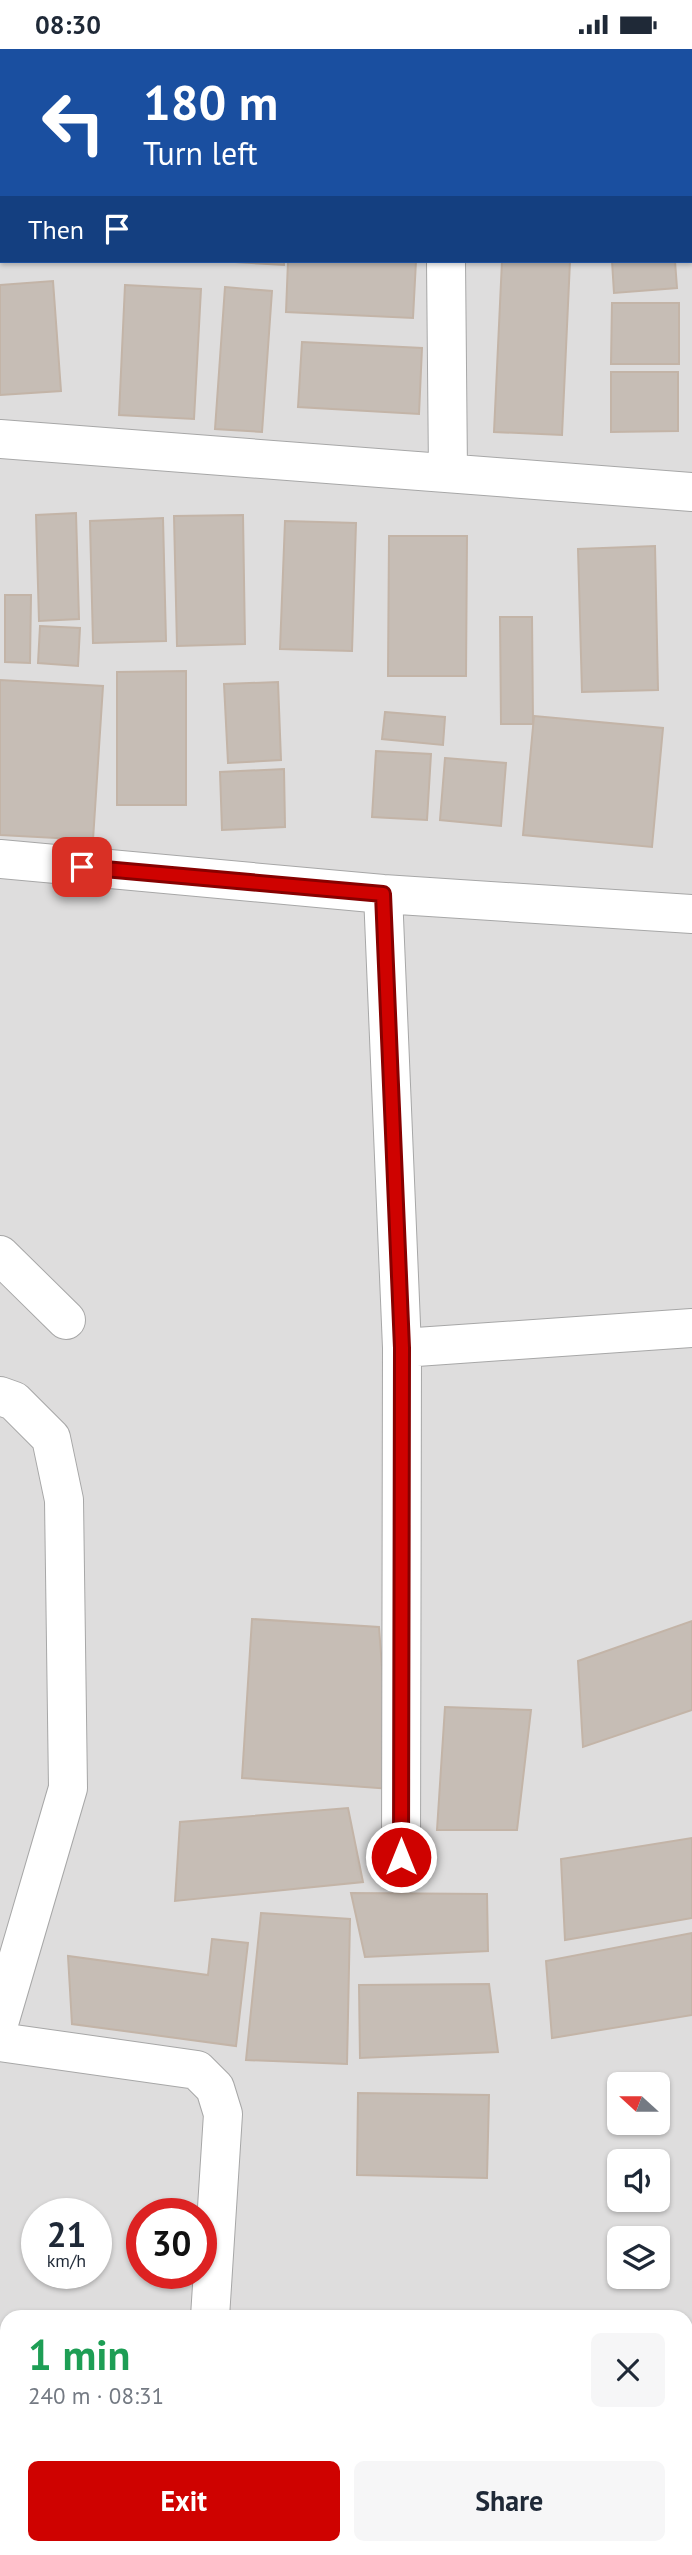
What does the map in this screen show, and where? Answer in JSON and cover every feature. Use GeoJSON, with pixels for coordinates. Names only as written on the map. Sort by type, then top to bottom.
{"type":"FeatureCollection","features":[{"type":"Feature","properties":{"kind":"street"},"geometry":{"type":"LineString","coordinates":[[446,263],[448,473]]}},
{"type":"Feature","properties":{"kind":"street"},"geometry":{"type":"LineString","coordinates":[[0,439],[692,492]]}},
{"type":"Feature","properties":{"kind":"street"},"geometry":{"type":"LineString","coordinates":[[0,859],[383,894],[692,914]]}},
{"type":"Feature","properties":{"kind":"street"},"geometry":{"type":"LineString","coordinates":[[383,894],[402,1348],[401,1857]]}},
{"type":"Feature","properties":{"kind":"street"},"geometry":{"type":"LineString","coordinates":[[0,1255],[66,1320]]}},
{"type":"Feature","properties":{"kind":"street"},"geometry":{"type":"LineString","coordinates":[[402,1348],[692,1328]]}},
{"type":"Feature","properties":{"kind":"street"},"geometry":{"type":"LineString","coordinates":[[0,1396],[14,1401],[51,1437],[64,1500],[68,1787],[0,2020]]}},
{"type":"Feature","properties":{"kind":"street"},"geometry":{"type":"LineString","coordinates":[[0,2042],[197,2070],[215,2088],[223,2113],[210,2310]]}},
{"type":"Feature","properties":{"kind":"shaded area"},"geometry":{"type":"Polygon","coordinates":[[[0,263],[692,263],[692,2310],[0,2310],[0,263]]]}},
{"type":"Feature","properties":{"kind":"building"},"geometry":{"type":"Polygon","coordinates":[[[251,263],[284,263],[284,265],[251,263]]]}},
{"type":"Feature","properties":{"kind":"building"},"geometry":{"type":"Polygon","coordinates":[[[288,263],[416,263],[413,318],[286,312],[288,263]]]}},
{"type":"Feature","properties":{"kind":"building"},"geometry":{"type":"Polygon","coordinates":[[[502,263],[570,263],[562,435],[494,432],[502,263]]]}},
{"type":"Feature","properties":{"kind":"building"},"geometry":{"type":"Polygon","coordinates":[[[612,263],[675,263],[677,288],[614,293],[612,263]]]}},
{"type":"Feature","properties":{"kind":"building"},"geometry":{"type":"Polygon","coordinates":[[[53,281],[61,391],[0,395],[0,285],[53,281]]]}},
{"type":"Feature","properties":{"kind":"building"},"geometry":{"type":"Polygon","coordinates":[[[125,285],[201,289],[194,419],[119,415],[125,285]]]}},
{"type":"Feature","properties":{"kind":"building"},"geometry":{"type":"Polygon","coordinates":[[[225,287],[272,291],[262,432],[215,429],[225,287]]]}},
{"type":"Feature","properties":{"kind":"building"},"geometry":{"type":"Polygon","coordinates":[[[612,303],[679,303],[679,364],[611,364],[612,303]]]}},
{"type":"Feature","properties":{"kind":"building"},"geometry":{"type":"Polygon","coordinates":[[[302,342],[422,348],[419,414],[298,407],[302,342]]]}},
{"type":"Feature","properties":{"kind":"building"},"geometry":{"type":"Polygon","coordinates":[[[611,372],[678,372],[678,431],[611,432],[611,372]]]}},
{"type":"Feature","properties":{"kind":"building"},"geometry":{"type":"Polygon","coordinates":[[[76,513],[79,619],[39,621],[36,515],[76,513]]]}},
{"type":"Feature","properties":{"kind":"building"},"geometry":{"type":"Polygon","coordinates":[[[243,515],[245,644],[177,646],[174,516],[243,515]]]}},
{"type":"Feature","properties":{"kind":"building"},"geometry":{"type":"Polygon","coordinates":[[[163,518],[166,641],[93,643],[90,521],[163,518]]]}},
{"type":"Feature","properties":{"kind":"building"},"geometry":{"type":"Polygon","coordinates":[[[285,521],[356,523],[352,651],[280,649],[285,521]]]}},
{"type":"Feature","properties":{"kind":"building"},"geometry":{"type":"Polygon","coordinates":[[[389,536],[467,536],[466,676],[388,676],[389,536]]]}},
{"type":"Feature","properties":{"kind":"building"},"geometry":{"type":"Polygon","coordinates":[[[655,546],[658,690],[582,692],[578,549],[655,546]]]}},
{"type":"Feature","properties":{"kind":"building"},"geometry":{"type":"Polygon","coordinates":[[[5,595],[31,595],[30,663],[5,662],[5,595]]]}},
{"type":"Feature","properties":{"kind":"building"},"geometry":{"type":"Polygon","coordinates":[[[500,617],[532,617],[533,724],[501,724],[500,617]]]}},
{"type":"Feature","properties":{"kind":"building"},"geometry":{"type":"Polygon","coordinates":[[[40,626],[80,628],[78,666],[38,663],[40,626]]]}},
{"type":"Feature","properties":{"kind":"building"},"geometry":{"type":"Polygon","coordinates":[[[186,671],[186,805],[117,805],[117,672],[186,671]]]}},
{"type":"Feature","properties":{"kind":"building"},"geometry":{"type":"Polygon","coordinates":[[[0,680],[103,686],[93,840],[0,835],[0,680]]]}},
{"type":"Feature","properties":{"kind":"building"},"geometry":{"type":"Polygon","coordinates":[[[278,682],[281,760],[228,763],[224,684],[278,682]]]}},
{"type":"Feature","properties":{"kind":"building"},"geometry":{"type":"Polygon","coordinates":[[[385,712],[445,717],[443,745],[382,739],[385,712]]]}},
{"type":"Feature","properties":{"kind":"building"},"geometry":{"type":"Polygon","coordinates":[[[534,716],[663,728],[652,847],[523,835],[534,716]]]}},
{"type":"Feature","properties":{"kind":"building"},"geometry":{"type":"Polygon","coordinates":[[[376,751],[431,754],[427,820],[372,817],[376,751]]]}},
{"type":"Feature","properties":{"kind":"building"},"geometry":{"type":"Polygon","coordinates":[[[445,758],[506,763],[501,826],[440,820],[445,758]]]}},
{"type":"Feature","properties":{"kind":"building"},"geometry":{"type":"Polygon","coordinates":[[[284,769],[285,827],[222,830],[220,772],[284,769]]]}},
{"type":"Feature","properties":{"kind":"building"},"geometry":{"type":"Polygon","coordinates":[[[252,1619],[379,1627],[391,1789],[242,1778],[252,1619]]]}},
{"type":"Feature","properties":{"kind":"building"},"geometry":{"type":"Polygon","coordinates":[[[692,1621],[692,1710],[583,1747],[578,1661],[692,1621]]]}},
{"type":"Feature","properties":{"kind":"building"},"geometry":{"type":"Polygon","coordinates":[[[445,1707],[531,1710],[517,1830],[437,1830],[445,1707]]]}},
{"type":"Feature","properties":{"kind":"building"},"geometry":{"type":"Polygon","coordinates":[[[348,1808],[363,1882],[175,1901],[180,1822],[348,1808]]]}},
{"type":"Feature","properties":{"kind":"building"},"geometry":{"type":"Polygon","coordinates":[[[692,1838],[692,1918],[565,1940],[561,1859],[692,1838]]]}},
{"type":"Feature","properties":{"kind":"building"},"geometry":{"type":"Polygon","coordinates":[[[351,1893],[487,1894],[488,1951],[365,1957],[351,1893]]]}},
{"type":"Feature","properties":{"kind":"building"},"geometry":{"type":"Polygon","coordinates":[[[261,1913],[350,1919],[347,2064],[246,2060],[261,1913]]]}},
{"type":"Feature","properties":{"kind":"building"},"geometry":{"type":"Polygon","coordinates":[[[692,1933],[692,2015],[552,2038],[546,1961],[692,1933]]]}},
{"type":"Feature","properties":{"kind":"building"},"geometry":{"type":"Polygon","coordinates":[[[212,1939],[248,1943],[236,2046],[72,2024],[68,1956],[208,1975],[212,1939]]]}},
{"type":"Feature","properties":{"kind":"building"},"geometry":{"type":"Polygon","coordinates":[[[489,1984],[498,2052],[360,2058],[359,1985],[489,1984]]]}},
{"type":"Feature","properties":{"kind":"building"},"geometry":{"type":"Polygon","coordinates":[[[358,2093],[489,2095],[487,2178],[357,2175],[358,2093]]]}},
{"type":"Feature","properties":{"kind":"route"},"geometry":{"type":"LineString","coordinates":[[82,867],[383,894],[402,1348],[401,1857]]}}]}
